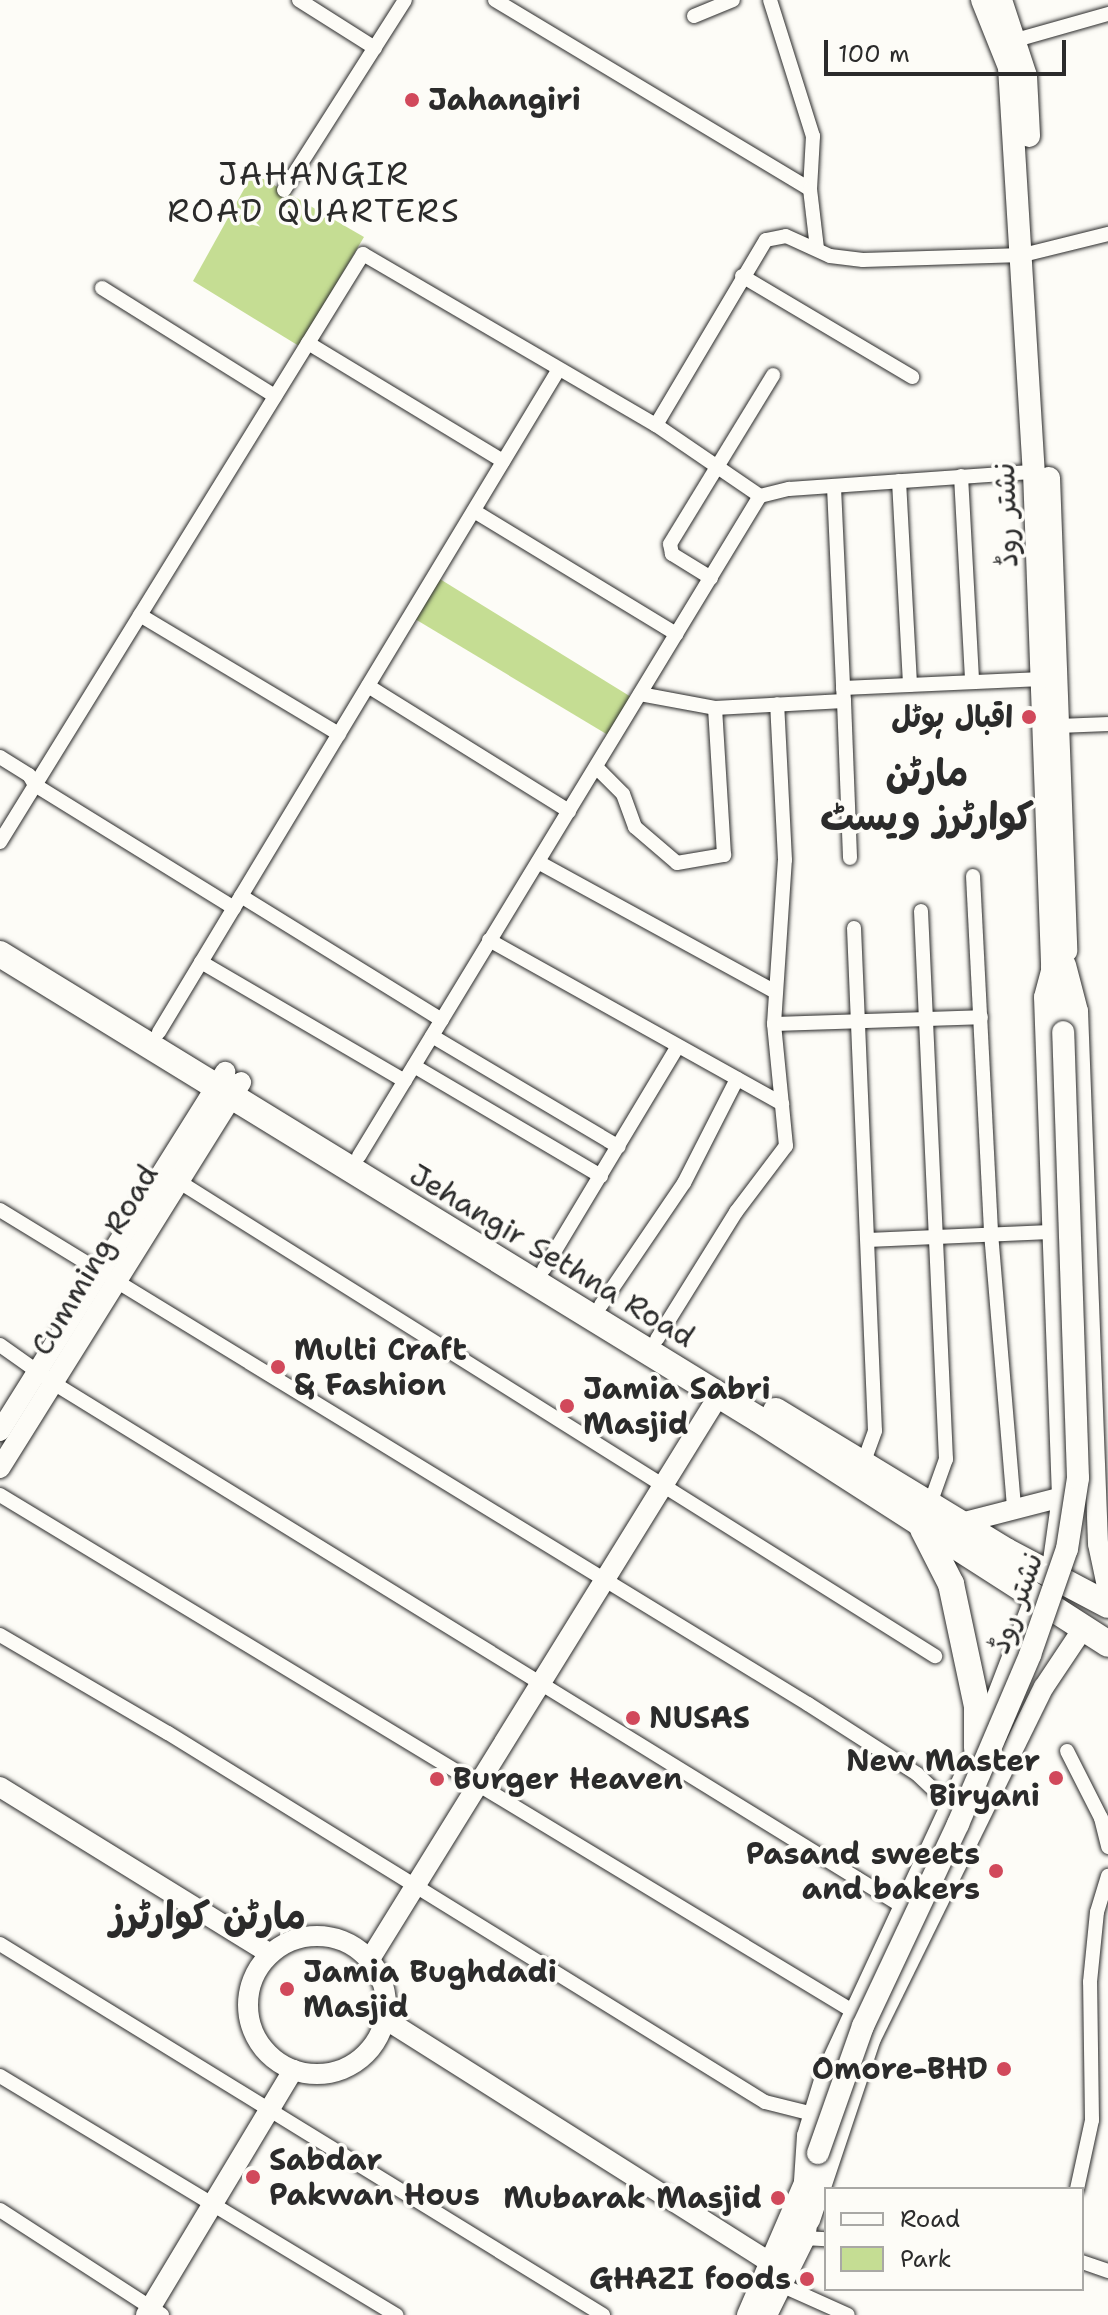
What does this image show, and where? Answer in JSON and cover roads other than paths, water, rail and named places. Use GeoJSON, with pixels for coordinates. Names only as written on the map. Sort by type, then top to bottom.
{"type":"FeatureCollection","features":[{"type":"Feature","properties":{"kind":"highway","name":"Jehangir Sethna Road"},"geometry":{"type":"LineString","coordinates":[[0,934],[159,1032],[228,1084],[719,1395],[926,1515],[961,1523],[1108,1605]]}},
{"type":"Feature","properties":{"kind":"highway","name":"Jehangir Sethna Road"},"geometry":{"type":"LineString","coordinates":[[0,954],[359,1156],[863,1464],[1034,1600],[1108,1644]]}},
{"type":"Feature","properties":{"kind":"highway"},"geometry":{"type":"LineString","coordinates":[[926,1515],[951,1584],[977,1706],[977,1748]]}},
{"type":"Feature","properties":{"kind":"main road","name":"نشتر روڈ"},"geometry":{"type":"LineString","coordinates":[[982,0],[1009,67],[1030,252],[1059,726],[1056,968]]}},
{"type":"Feature","properties":{"kind":"main road","name":"نشتر روڈ"},"geometry":{"type":"LineString","coordinates":[[818,2153],[863,2026],[982,1768],[1067,1549],[1078,1478],[1063,1032],[1056,968],[1034,472],[1026,76],[1001,0]]}},
{"type":"Feature","properties":{"kind":"main road"},"geometry":{"type":"LineString","coordinates":[[748,2315],[818,2153]]}},
{"type":"Feature","properties":{"kind":"main road"},"geometry":{"type":"LineString","coordinates":[[766,2315],[781,2285],[815,2238],[818,2153]]}},
{"type":"Feature","properties":{"kind":"street"},"geometry":{"type":"LineString","coordinates":[[299,0],[375,48]]}},
{"type":"Feature","properties":{"kind":"street"},"geometry":{"type":"LineString","coordinates":[[284,190],[405,0]]}},
{"type":"Feature","properties":{"kind":"street"},"geometry":{"type":"LineString","coordinates":[[495,0],[810,189]]}},
{"type":"Feature","properties":{"kind":"street"},"geometry":{"type":"LineString","coordinates":[[694,16],[733,0]]}},
{"type":"Feature","properties":{"kind":"street"},"geometry":{"type":"LineString","coordinates":[[770,0],[813,136],[810,189],[817,249]]}},
{"type":"Feature","properties":{"kind":"street"},"geometry":{"type":"LineString","coordinates":[[1016,40],[1108,14]]}},
{"type":"Feature","properties":{"kind":"street"},"geometry":{"type":"LineString","coordinates":[[656,425],[762,241],[776,236],[863,260],[1030,252],[1108,234]]}},
{"type":"Feature","properties":{"kind":"street"},"geometry":{"type":"LineString","coordinates":[[2,834],[363,254],[656,425],[760,496],[899,481],[1034,472]]}},
{"type":"Feature","properties":{"kind":"street"},"geometry":{"type":"LineString","coordinates":[[742,276],[912,377]]}},
{"type":"Feature","properties":{"kind":"street"},"geometry":{"type":"LineString","coordinates":[[102,288],[275,396]]}},
{"type":"Feature","properties":{"kind":"street"},"geometry":{"type":"LineString","coordinates":[[308,343],[503,461]]}},
{"type":"Feature","properties":{"kind":"street"},"geometry":{"type":"LineString","coordinates":[[159,1032],[559,369]]}},
{"type":"Feature","properties":{"kind":"street"},"geometry":{"type":"LineString","coordinates":[[711,578],[670,549],[773,375]]}},
{"type":"Feature","properties":{"kind":"street"},"geometry":{"type":"LineString","coordinates":[[961,476],[972,682]]}},
{"type":"Feature","properties":{"kind":"street"},"geometry":{"type":"LineString","coordinates":[[899,481],[910,685]]}},
{"type":"Feature","properties":{"kind":"street"},"geometry":{"type":"LineString","coordinates":[[834,487],[850,858]]}},
{"type":"Feature","properties":{"kind":"street"},"geometry":{"type":"LineString","coordinates":[[359,1156],[760,496]]}},
{"type":"Feature","properties":{"kind":"street"},"geometry":{"type":"LineString","coordinates":[[474,511],[676,634]]}},
{"type":"Feature","properties":{"kind":"street"},"geometry":{"type":"LineString","coordinates":[[140,615],[339,734]]}},
{"type":"Feature","properties":{"kind":"street"},"geometry":{"type":"LineString","coordinates":[[640,694],[715,708],[777,704],[910,685],[1042,679]]}},
{"type":"Feature","properties":{"kind":"street"},"geometry":{"type":"LineString","coordinates":[[368,686],[569,811]]}},
{"type":"Feature","properties":{"kind":"street"},"geometry":{"type":"LineString","coordinates":[[657,1339],[736,1212],[786,1146],[774,1024],[785,860],[777,704]]}},
{"type":"Feature","properties":{"kind":"street"},"geometry":{"type":"LineString","coordinates":[[596,767],[623,794],[635,827],[677,863],[724,855],[715,708]]}},
{"type":"Feature","properties":{"kind":"street"},"geometry":{"type":"LineString","coordinates":[[1059,726],[1108,724]]}},
{"type":"Feature","properties":{"kind":"street"},"geometry":{"type":"LineString","coordinates":[[0,757],[29,775],[35,785],[442,1020]]}},
{"type":"Feature","properties":{"kind":"street"},"geometry":{"type":"LineString","coordinates":[[538,862],[775,992]]}},
{"type":"Feature","properties":{"kind":"street"},"geometry":{"type":"LineString","coordinates":[[973,876],[991,1233],[1014,1508]]}},
{"type":"Feature","properties":{"kind":"street"},"geometry":{"type":"LineString","coordinates":[[921,911],[946,1459],[926,1515]]}},
{"type":"Feature","properties":{"kind":"street"},"geometry":{"type":"LineString","coordinates":[[854,928],[875,1431],[863,1464]]}},
{"type":"Feature","properties":{"kind":"street"},"geometry":{"type":"LineString","coordinates":[[489,940],[782,1104]]}},
{"type":"Feature","properties":{"kind":"street"},"geometry":{"type":"LineString","coordinates":[[201,962],[405,1081]]}},
{"type":"Feature","properties":{"kind":"street","name":"نشتر روڈ"},"geometry":{"type":"LineString","coordinates":[[1051,1575],[1062,1497],[1049,1232],[1044,997],[1056,968]]}},
{"type":"Feature","properties":{"kind":"street","name":"نشتر روڈ"},"geometry":{"type":"LineString","coordinates":[[1056,968],[1078,1011],[1098,1544],[1108,1591]]}},
{"type":"Feature","properties":{"kind":"street"},"geometry":{"type":"LineString","coordinates":[[774,1024],[981,1017]]}},
{"type":"Feature","properties":{"kind":"street"},"geometry":{"type":"LineString","coordinates":[[432,1036],[619,1147]]}},
{"type":"Feature","properties":{"kind":"street"},"geometry":{"type":"LineString","coordinates":[[544,1269],[678,1046]]}},
{"type":"Feature","properties":{"kind":"street"},"geometry":{"type":"LineString","coordinates":[[414,1066],[601,1176]]}},
{"type":"Feature","properties":{"kind":"street"},"geometry":{"type":"LineString","coordinates":[[601,1305],[684,1183],[737,1079]]}},
{"type":"Feature","properties":{"kind":"street","name":"Cumming Road"},"geometry":{"type":"LineString","coordinates":[[0,1431],[38,1370],[178,1181],[228,1084]]}},
{"type":"Feature","properties":{"kind":"street","name":"Cumming Road"},"geometry":{"type":"LineString","coordinates":[[0,1468],[55,1384],[107,1278],[228,1084]]}},
{"type":"Feature","properties":{"kind":"street"},"geometry":{"type":"LineString","coordinates":[[178,1181],[935,1656]]}},
{"type":"Feature","properties":{"kind":"street"},"geometry":{"type":"LineString","coordinates":[[0,1210],[917,1774],[950,1805]]}},
{"type":"Feature","properties":{"kind":"street"},"geometry":{"type":"LineString","coordinates":[[869,1240],[1049,1232]]}},
{"type":"Feature","properties":{"kind":"street"},"geometry":{"type":"LineString","coordinates":[[0,1345],[55,1384],[902,1906]]}},
{"type":"Feature","properties":{"kind":"street"},"geometry":{"type":"LineString","coordinates":[[370,1959],[719,1395]]}},
{"type":"Feature","properties":{"kind":"street"},"geometry":{"type":"LineString","coordinates":[[0,1495],[854,2012]]}},
{"type":"Feature","properties":{"kind":"street","name":"نشتر روڈ"},"geometry":{"type":"LineString","coordinates":[[961,1523],[1062,1497]]}},
{"type":"Feature","properties":{"kind":"street","name":"نشتر روڈ"},"geometry":{"type":"LineString","coordinates":[[803,2193],[813,2114],[854,2012],[977,1748],[1034,1600]]}},
{"type":"Feature","properties":{"kind":"street","name":"نشتر روڈ"},"geometry":{"type":"LineString","coordinates":[[829,2187],[871,2038],[1044,1687],[1082,1630]]}},
{"type":"Feature","properties":{"kind":"street"},"geometry":{"type":"LineString","coordinates":[[0,1635],[168,1733],[413,1888],[765,2102],[813,2114]]}},
{"type":"Feature","properties":{"kind":"street"},"geometry":{"type":"LineString","coordinates":[[1006,1669],[1044,1687]]}},
{"type":"Feature","properties":{"kind":"street"},"geometry":{"type":"LineString","coordinates":[[1067,1751],[1101,1818],[1108,1847]]}},
{"type":"Feature","properties":{"kind":"street"},"geometry":{"type":"LineString","coordinates":[[0,1787],[270,1954]]}},
{"type":"Feature","properties":{"kind":"street"},"geometry":{"type":"LineString","coordinates":[[1077,2187],[1092,2120],[1090,1982],[1097,1912],[1108,1876]]}},
{"type":"Feature","properties":{"kind":"street"},"geometry":{"type":"LineString","coordinates":[[310,1935],[353,1945],[370,1959],[381,1977],[385,2019],[376,2041],[361,2059],[316,2075],[293,2070],[265,2050],[249,2019],[252,1984],[270,1954],[310,1935]]}},
{"type":"Feature","properties":{"kind":"street"},"geometry":{"type":"LineString","coordinates":[[0,1944],[603,2315]]}},
{"type":"Feature","properties":{"kind":"street"},"geometry":{"type":"LineString","coordinates":[[385,2019],[772,2264]]}},
{"type":"Feature","properties":{"kind":"street"},"geometry":{"type":"LineString","coordinates":[[0,2210],[153,2313],[212,2205],[293,2070]]}},
{"type":"Feature","properties":{"kind":"street"},"geometry":{"type":"LineString","coordinates":[[0,2076],[396,2315]]}},
{"type":"Feature","properties":{"kind":"street","name":"نشتر روڈ"},"geometry":{"type":"LineString","coordinates":[[815,2238],[824,2206]]}},
{"type":"Feature","properties":{"kind":"street"},"geometry":{"type":"LineString","coordinates":[[1084,2263],[1108,2271]]}},
{"type":"Feature","properties":{"kind":"street"},"geometry":{"type":"LineString","coordinates":[[781,2285],[848,2315]]}},
{"type":"Feature","properties":{"kind":"place","name":"Jahangiri"},"geometry":{"type":"Point","coordinates":[412,100]}},
{"type":"Feature","properties":{"kind":"place","name":"اقبال ہوٹل"},"geometry":{"type":"Point","coordinates":[1029,717]}},
{"type":"Feature","properties":{"kind":"place","name":"Multi Craft & Fashion"},"geometry":{"type":"Point","coordinates":[278,1367]}},
{"type":"Feature","properties":{"kind":"place","name":"Jamia Sabri Masjid"},"geometry":{"type":"Point","coordinates":[567,1406]}},
{"type":"Feature","properties":{"kind":"place","name":"NUSAS"},"geometry":{"type":"Point","coordinates":[633,1718]}},
{"type":"Feature","properties":{"kind":"place","name":"New Master Biryani"},"geometry":{"type":"Point","coordinates":[1056,1778]}},
{"type":"Feature","properties":{"kind":"place","name":"Burger Heaven"},"geometry":{"type":"Point","coordinates":[437,1779]}},
{"type":"Feature","properties":{"kind":"place","name":"Pasand sweets and bakers"},"geometry":{"type":"Point","coordinates":[996,1871]}},
{"type":"Feature","properties":{"kind":"place","name":"Jamia Bughdadi Masjid"},"geometry":{"type":"Point","coordinates":[287,1989]}},
{"type":"Feature","properties":{"kind":"place","name":"Omore-BHD"},"geometry":{"type":"Point","coordinates":[1004,2069]}},
{"type":"Feature","properties":{"kind":"place","name":"Sabdar Pakwan Hous"},"geometry":{"type":"Point","coordinates":[253,2177]}},
{"type":"Feature","properties":{"kind":"place","name":"Mubarak Masjid"},"geometry":{"type":"Point","coordinates":[778,2198]}},
{"type":"Feature","properties":{"kind":"place","name":"GHAZI foods"},"geometry":{"type":"Point","coordinates":[807,2279]}},
{"type":"Feature","properties":{"kind":"district","name":"JAHANGIR ROAD QUARTERS"},"geometry":{"type":"Point","coordinates":[314,194]}},
{"type":"Feature","properties":{"kind":"district","name":"مارٹن کوارٹرز ویسٹ"},"geometry":{"type":"Point","coordinates":[927,795]}},
{"type":"Feature","properties":{"kind":"district","name":"مارٹن کوارٹرز"},"geometry":{"type":"Point","coordinates":[208,1916]}}]}
